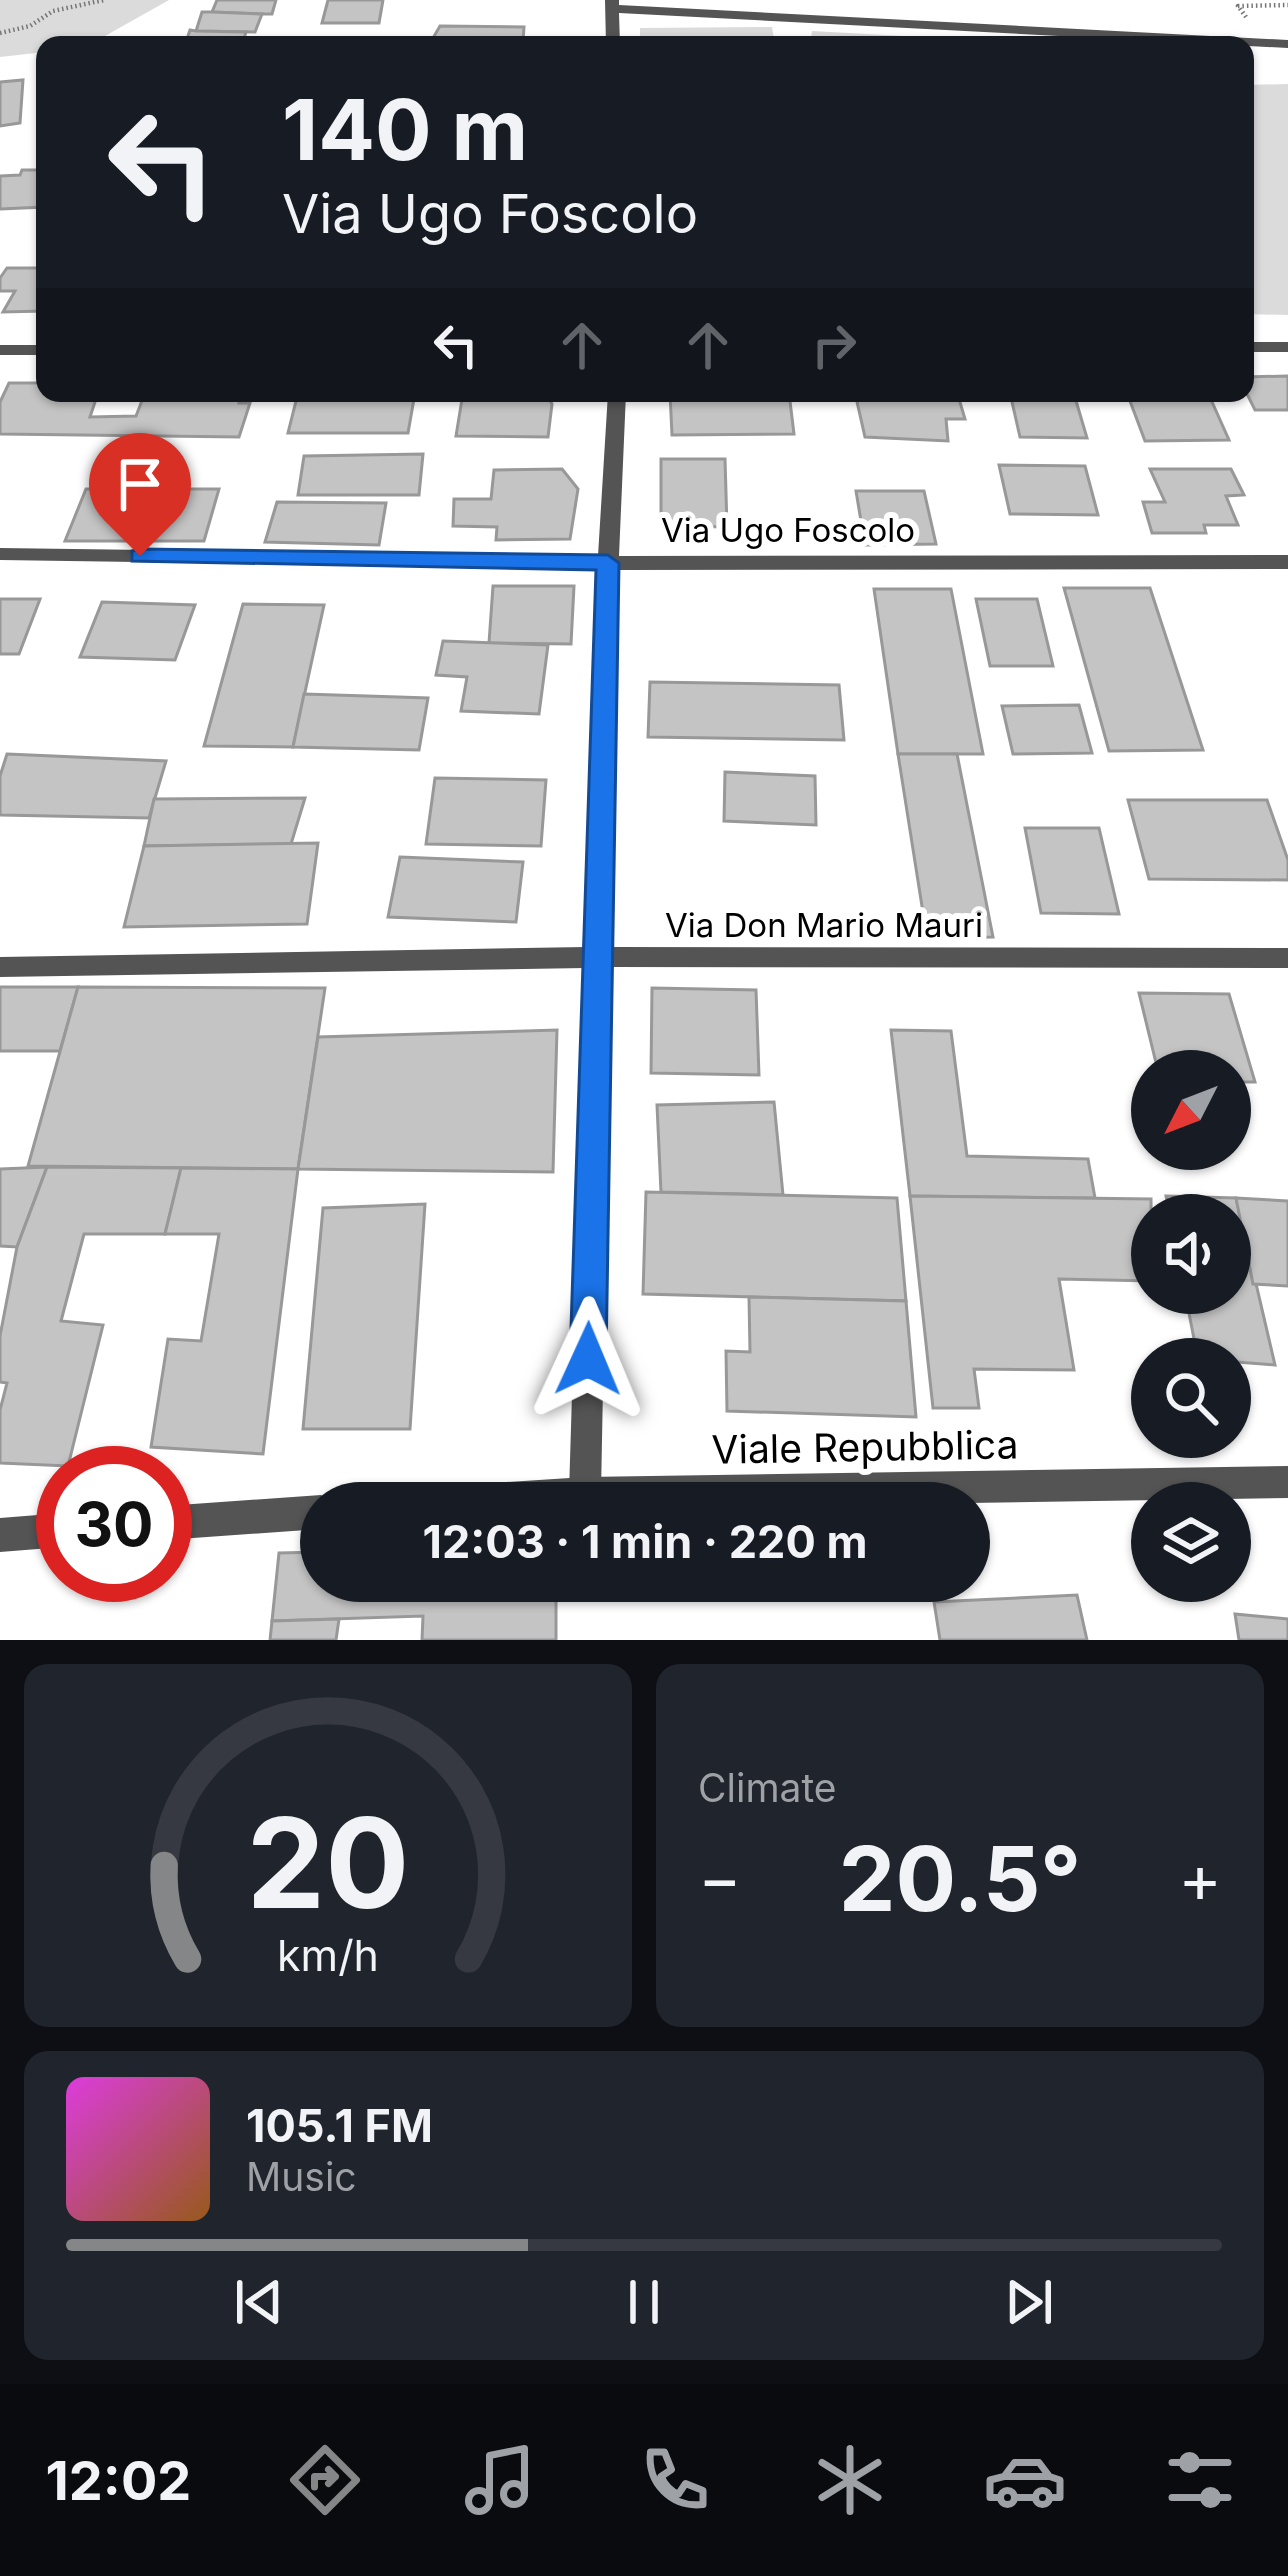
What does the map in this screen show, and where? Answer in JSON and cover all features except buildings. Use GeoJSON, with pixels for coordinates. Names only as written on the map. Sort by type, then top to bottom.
{"type":"FeatureCollection","features":[{"type":"Feature","properties":{"kind":"street"},"geometry":{"type":"LineString","coordinates":[[613,36],[612,4],[1153,36]]}},
{"type":"Feature","properties":{"kind":"street"},"geometry":{"type":"LineString","coordinates":[[1254,42],[1288,44]]}},
{"type":"Feature","properties":{"kind":"street"},"geometry":{"type":"LineString","coordinates":[[1254,347],[1288,347]]}},
{"type":"Feature","properties":{"kind":"street"},"geometry":{"type":"LineString","coordinates":[[0,350],[36,350]]}},
{"type":"Feature","properties":{"kind":"street"},"geometry":{"type":"LineString","coordinates":[[585,1482],[608,563],[617,402]]}},
{"type":"Feature","properties":{"kind":"street","name":"Via Ugo Foscolo"},"geometry":{"type":"LineString","coordinates":[[0,554],[608,563],[1288,562]]}},
{"type":"Feature","properties":{"kind":"street","name":"Via Don Mario Mauri"},"geometry":{"type":"LineString","coordinates":[[0,967],[598,957],[1288,958]]}},
{"type":"Feature","properties":{"kind":"street","name":"Viale Repubblica"},"geometry":{"type":"LineString","coordinates":[[990,1487],[1288,1482]]}},
{"type":"Feature","properties":{"kind":"street"},"geometry":{"type":"LineString","coordinates":[[192,1521],[300,1513]]}},
{"type":"Feature","properties":{"kind":"street"},"geometry":{"type":"LineString","coordinates":[[0,1534],[36,1532]]}},
{"type":"Feature","properties":{"kind":"path"},"geometry":{"type":"LineString","coordinates":[[0,33],[30,26],[52,11],[104,0]]}},
{"type":"Feature","properties":{"kind":"shaded area"},"geometry":{"type":"Polygon","coordinates":[[[0,0],[169,0],[105,36],[36,36],[36,53],[0,57],[0,0]]]}},
{"type":"Feature","properties":{"kind":"shaded area"},"geometry":{"type":"Polygon","coordinates":[[[772,27],[774,36],[640,36],[640,28],[772,27]]]}},
{"type":"Feature","properties":{"kind":"shaded area"},"geometry":{"type":"Polygon","coordinates":[[[812,31],[904,36],[811,36],[812,31]]]}},
{"type":"Feature","properties":{"kind":"shaded area"},"geometry":{"type":"Polygon","coordinates":[[[1288,84],[1288,315],[1254,314],[1254,85],[1288,84]]]}},
{"type":"Feature","properties":{"kind":"route"},"geometry":{"type":"LineString","coordinates":[[140,556],[608,563],[588,1359]]}}]}
